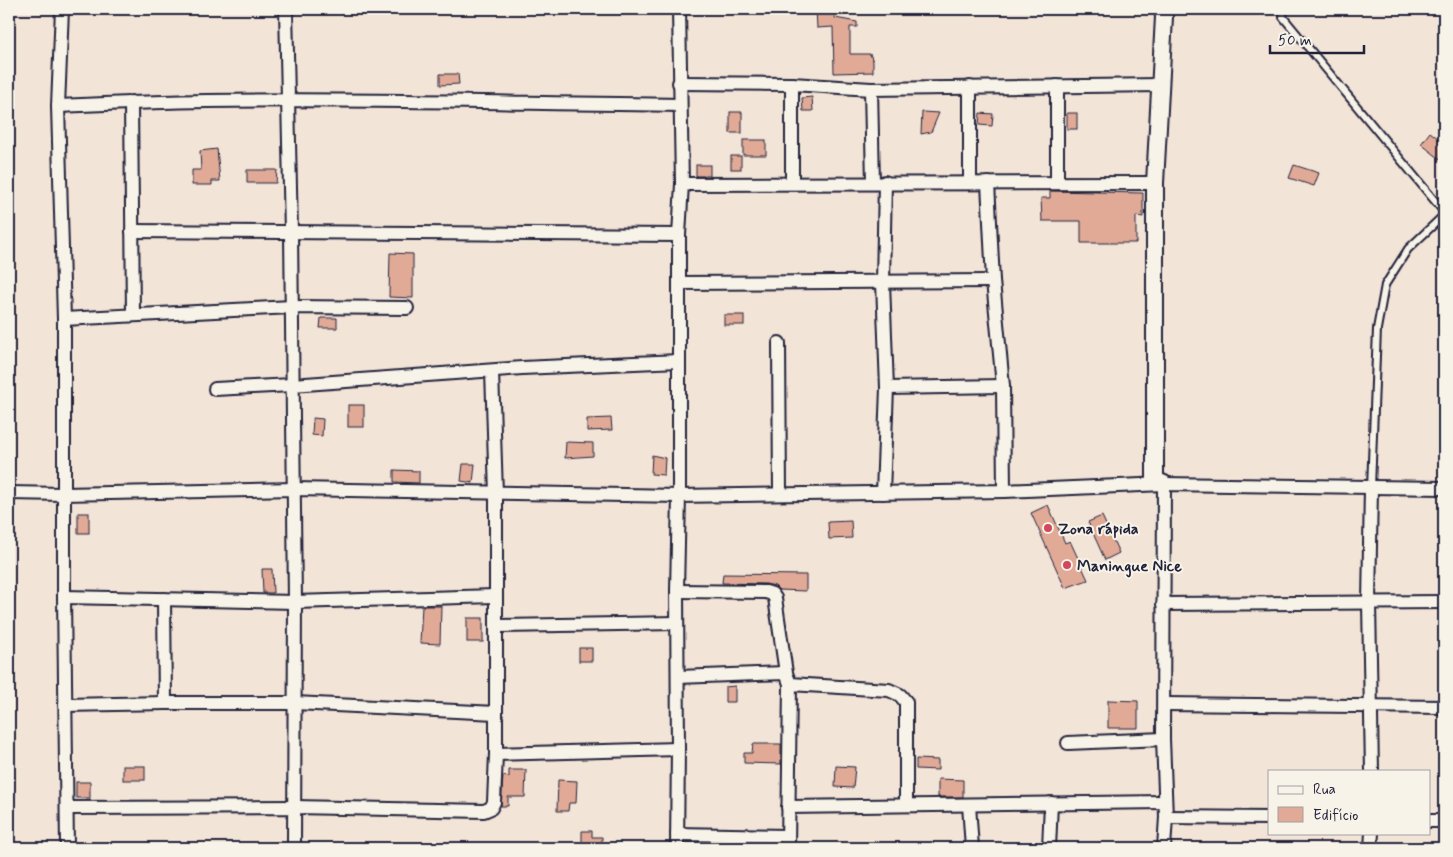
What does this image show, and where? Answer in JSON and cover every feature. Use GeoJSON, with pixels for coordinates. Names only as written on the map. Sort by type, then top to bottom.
{"type":"FeatureCollection","features":[{"type":"Feature","properties":{"kind":"street"},"geometry":{"type":"LineString","coordinates":[[62,9],[58,106],[64,319],[64,597],[67,848]]}},
{"type":"Feature","properties":{"kind":"street"},"geometry":{"type":"LineString","coordinates":[[286,9],[294,489],[294,848]]}},
{"type":"Feature","properties":{"kind":"street"},"geometry":{"type":"LineString","coordinates":[[677,848],[679,235],[682,184],[679,9]]}},
{"type":"Feature","properties":{"kind":"street"},"geometry":{"type":"LineString","coordinates":[[1163,9],[1155,183],[1155,480],[1164,484]]}},
{"type":"Feature","properties":{"kind":"street"},"geometry":{"type":"LineString","coordinates":[[679,84],[792,84],[871,89],[1161,85]]}},
{"type":"Feature","properties":{"kind":"street"},"geometry":{"type":"LineString","coordinates":[[792,84],[792,183]]}},
{"type":"Feature","properties":{"kind":"street"},"geometry":{"type":"LineString","coordinates":[[1057,86],[1057,183]]}},
{"type":"Feature","properties":{"kind":"street"},"geometry":{"type":"LineString","coordinates":[[970,87],[970,182]]}},
{"type":"Feature","properties":{"kind":"street"},"geometry":{"type":"LineString","coordinates":[[871,89],[879,182],[884,283],[887,388],[883,493]]}},
{"type":"Feature","properties":{"kind":"street"},"geometry":{"type":"LineString","coordinates":[[58,106],[131,102],[287,100],[680,105]]}},
{"type":"Feature","properties":{"kind":"street"},"geometry":{"type":"LineString","coordinates":[[131,102],[133,314]]}},
{"type":"Feature","properties":{"kind":"street"},"geometry":{"type":"LineString","coordinates":[[682,184],[879,182],[1155,183]]}},
{"type":"Feature","properties":{"kind":"street"},"geometry":{"type":"LineString","coordinates":[[988,183],[993,282],[1003,386],[1004,491]]}},
{"type":"Feature","properties":{"kind":"street"},"geometry":{"type":"LineString","coordinates":[[132,231],[679,235]]}},
{"type":"Feature","properties":{"kind":"street"},"geometry":{"type":"LineString","coordinates":[[679,283],[993,282]]}},
{"type":"Feature","properties":{"kind":"street"},"geometry":{"type":"LineString","coordinates":[[64,319],[292,307],[407,308]]}},
{"type":"Feature","properties":{"kind":"street"},"geometry":{"type":"LineString","coordinates":[[779,342],[780,494]]}},
{"type":"Feature","properties":{"kind":"street"},"geometry":{"type":"LineString","coordinates":[[215,389],[679,361]]}},
{"type":"Feature","properties":{"kind":"street"},"geometry":{"type":"LineString","coordinates":[[67,808],[295,807],[484,811],[491,808],[494,802],[496,754],[496,494],[492,371]]}},
{"type":"Feature","properties":{"kind":"street"},"geometry":{"type":"LineString","coordinates":[[887,388],[1003,386]]}},
{"type":"Feature","properties":{"kind":"street"},"geometry":{"type":"LineString","coordinates":[[1164,484],[1163,739],[1166,817],[1164,848]]}},
{"type":"Feature","properties":{"kind":"street"},"geometry":{"type":"LineString","coordinates":[[9,493],[64,494],[294,489],[679,496],[1004,491],[1164,484],[1444,488]]}},
{"type":"Feature","properties":{"kind":"street"},"geometry":{"type":"LineString","coordinates":[[1371,488],[1369,603],[1372,770]]}},
{"type":"Feature","properties":{"kind":"street"},"geometry":{"type":"LineString","coordinates":[[677,591],[766,592],[772,594],[774,598],[788,679],[788,842],[677,834]]}},
{"type":"Feature","properties":{"kind":"street"},"geometry":{"type":"LineString","coordinates":[[64,597],[295,602],[495,596]]}},
{"type":"Feature","properties":{"kind":"street"},"geometry":{"type":"LineString","coordinates":[[164,599],[166,703]]}},
{"type":"Feature","properties":{"kind":"street"},"geometry":{"type":"LineString","coordinates":[[1163,604],[1444,602]]}},
{"type":"Feature","properties":{"kind":"street"},"geometry":{"type":"LineString","coordinates":[[496,626],[677,623]]}},
{"type":"Feature","properties":{"kind":"street"},"geometry":{"type":"LineString","coordinates":[[678,677],[788,679],[889,690],[900,695],[906,702],[906,805]]}},
{"type":"Feature","properties":{"kind":"street"},"geometry":{"type":"LineString","coordinates":[[65,705],[295,703],[496,713]]}},
{"type":"Feature","properties":{"kind":"street"},"geometry":{"type":"LineString","coordinates":[[1164,704],[1444,707]]}},
{"type":"Feature","properties":{"kind":"street"},"geometry":{"type":"LineString","coordinates":[[1068,742],[1163,739]]}},
{"type":"Feature","properties":{"kind":"street"},"geometry":{"type":"LineString","coordinates":[[496,754],[678,749]]}},
{"type":"Feature","properties":{"kind":"street"},"geometry":{"type":"LineString","coordinates":[[788,808],[1164,802]]}},
{"type":"Feature","properties":{"kind":"street"},"geometry":{"type":"LineString","coordinates":[[1050,848],[1051,803]]}},
{"type":"Feature","properties":{"kind":"street"},"geometry":{"type":"LineString","coordinates":[[970,805],[972,848]]}},
{"type":"Feature","properties":{"kind":"street"},"geometry":{"type":"LineString","coordinates":[[1166,817],[1268,818]]}},
{"type":"Feature","properties":{"kind":"street"},"geometry":{"type":"LineString","coordinates":[[1430,820],[1444,821]]}},
{"type":"Feature","properties":{"kind":"street"},"geometry":{"type":"LineString","coordinates":[[1371,848],[1372,834]]}},
{"type":"Feature","properties":{"kind":"lane"},"geometry":{"type":"LineString","coordinates":[[1284,9],[1283,17],[1444,214],[1408,249],[1385,285],[1377,329],[1371,488]]}},
{"type":"Feature","properties":{"kind":"building"},"geometry":{"type":"Polygon","coordinates":[[[816,9],[835,9],[835,18],[857,22],[857,27],[850,27],[850,54],[870,54],[873,61],[873,72],[834,73],[833,27],[817,28],[816,9]]]}},
{"type":"Feature","properties":{"kind":"building"},"geometry":{"type":"Polygon","coordinates":[[[440,74],[458,74],[459,84],[440,85],[440,74]]]}},
{"type":"Feature","properties":{"kind":"building"},"geometry":{"type":"Polygon","coordinates":[[[812,97],[813,111],[803,111],[802,98],[812,97]]]}},
{"type":"Feature","properties":{"kind":"building"},"geometry":{"type":"Polygon","coordinates":[[[730,112],[742,112],[742,133],[730,133],[730,112]]]}},
{"type":"Feature","properties":{"kind":"building"},"geometry":{"type":"Polygon","coordinates":[[[922,112],[939,113],[931,132],[921,134],[922,112]]]}},
{"type":"Feature","properties":{"kind":"building"},"geometry":{"type":"Polygon","coordinates":[[[980,113],[993,114],[992,126],[979,125],[980,113]]]}},
{"type":"Feature","properties":{"kind":"building"},"geometry":{"type":"Polygon","coordinates":[[[1067,113],[1077,113],[1077,129],[1067,129],[1067,113]]]}},
{"type":"Feature","properties":{"kind":"building"},"geometry":{"type":"Polygon","coordinates":[[[1430,132],[1444,143],[1444,162],[1421,144],[1430,132]]]}},
{"type":"Feature","properties":{"kind":"building"},"geometry":{"type":"Polygon","coordinates":[[[743,140],[766,140],[766,155],[743,155],[743,140]]]}},
{"type":"Feature","properties":{"kind":"building"},"geometry":{"type":"Polygon","coordinates":[[[217,149],[220,181],[212,181],[212,185],[192,185],[192,170],[201,170],[200,151],[217,149]]]}},
{"type":"Feature","properties":{"kind":"building"},"geometry":{"type":"Polygon","coordinates":[[[731,156],[741,156],[741,169],[731,169],[731,156]]]}},
{"type":"Feature","properties":{"kind":"building"},"geometry":{"type":"Polygon","coordinates":[[[696,165],[710,165],[710,176],[696,176],[696,165]]]}},
{"type":"Feature","properties":{"kind":"building"},"geometry":{"type":"Polygon","coordinates":[[[1294,165],[1319,173],[1314,186],[1289,178],[1294,165]]]}},
{"type":"Feature","properties":{"kind":"building"},"geometry":{"type":"Polygon","coordinates":[[[247,170],[277,170],[276,183],[247,183],[247,170]]]}},
{"type":"Feature","properties":{"kind":"building"},"geometry":{"type":"Polygon","coordinates":[[[1050,191],[1143,193],[1143,217],[1136,216],[1136,243],[1081,243],[1081,221],[1042,221],[1041,198],[1050,198],[1050,191]]]}},
{"type":"Feature","properties":{"kind":"building"},"geometry":{"type":"Polygon","coordinates":[[[390,253],[413,254],[413,298],[389,297],[390,253]]]}},
{"type":"Feature","properties":{"kind":"building"},"geometry":{"type":"Polygon","coordinates":[[[724,315],[744,315],[744,325],[724,325],[724,315]]]}},
{"type":"Feature","properties":{"kind":"building"},"geometry":{"type":"Polygon","coordinates":[[[321,318],[337,318],[337,328],[320,328],[321,318]]]}},
{"type":"Feature","properties":{"kind":"building"},"geometry":{"type":"Polygon","coordinates":[[[348,405],[364,405],[364,427],[348,427],[348,405]]]}},
{"type":"Feature","properties":{"kind":"building"},"geometry":{"type":"Polygon","coordinates":[[[313,418],[323,419],[322,436],[312,435],[313,418]]]}},
{"type":"Feature","properties":{"kind":"building"},"geometry":{"type":"Polygon","coordinates":[[[611,418],[612,430],[587,431],[587,419],[611,418]]]}},
{"type":"Feature","properties":{"kind":"building"},"geometry":{"type":"Polygon","coordinates":[[[566,442],[593,443],[593,456],[565,458],[566,442]]]}},
{"type":"Feature","properties":{"kind":"building"},"geometry":{"type":"Polygon","coordinates":[[[652,455],[665,458],[664,475],[651,474],[652,455]]]}},
{"type":"Feature","properties":{"kind":"building"},"geometry":{"type":"Polygon","coordinates":[[[463,464],[475,464],[473,483],[461,481],[463,464]]]}},
{"type":"Feature","properties":{"kind":"building"},"geometry":{"type":"Polygon","coordinates":[[[394,470],[419,471],[419,483],[394,482],[394,470]]]}},
{"type":"Feature","properties":{"kind":"building"},"geometry":{"type":"Polygon","coordinates":[[[1048,505],[1065,543],[1070,541],[1088,580],[1065,588],[1031,513],[1048,505]]]}},
{"type":"Feature","properties":{"kind":"building"},"geometry":{"type":"Polygon","coordinates":[[[78,513],[89,513],[89,533],[78,533],[78,513]]]}},
{"type":"Feature","properties":{"kind":"building"},"geometry":{"type":"Polygon","coordinates":[[[1102,516],[1119,553],[1105,560],[1088,522],[1102,516]]]}},
{"type":"Feature","properties":{"kind":"building"},"geometry":{"type":"Polygon","coordinates":[[[851,521],[852,538],[829,539],[828,522],[851,521]]]}},
{"type":"Feature","properties":{"kind":"building"},"geometry":{"type":"Polygon","coordinates":[[[262,569],[272,569],[273,593],[263,593],[262,569]]]}},
{"type":"Feature","properties":{"kind":"building"},"geometry":{"type":"Polygon","coordinates":[[[723,574],[806,575],[806,591],[779,590],[775,586],[766,584],[722,583],[723,574]]]}},
{"type":"Feature","properties":{"kind":"building"},"geometry":{"type":"Polygon","coordinates":[[[422,606],[441,606],[440,644],[420,643],[422,606]]]}},
{"type":"Feature","properties":{"kind":"building"},"geometry":{"type":"Polygon","coordinates":[[[467,618],[483,618],[483,642],[467,642],[467,618]]]}},
{"type":"Feature","properties":{"kind":"building"},"geometry":{"type":"Polygon","coordinates":[[[579,648],[592,648],[592,661],[579,661],[579,648]]]}},
{"type":"Feature","properties":{"kind":"building"},"geometry":{"type":"Polygon","coordinates":[[[735,686],[735,702],[725,702],[725,687],[735,686]]]}},
{"type":"Feature","properties":{"kind":"building"},"geometry":{"type":"Polygon","coordinates":[[[1108,700],[1138,701],[1138,728],[1108,728],[1108,700]]]}},
{"type":"Feature","properties":{"kind":"building"},"geometry":{"type":"Polygon","coordinates":[[[753,744],[781,744],[781,764],[744,763],[744,753],[752,753],[753,744]]]}},
{"type":"Feature","properties":{"kind":"building"},"geometry":{"type":"Polygon","coordinates":[[[916,759],[938,760],[938,770],[916,769],[916,759]]]}},
{"type":"Feature","properties":{"kind":"building"},"geometry":{"type":"Polygon","coordinates":[[[123,766],[145,766],[145,780],[123,780],[123,766]]]}},
{"type":"Feature","properties":{"kind":"building"},"geometry":{"type":"Polygon","coordinates":[[[836,766],[855,767],[853,788],[835,787],[836,766]]]}},
{"type":"Feature","properties":{"kind":"building"},"geometry":{"type":"Polygon","coordinates":[[[509,770],[526,770],[525,797],[508,797],[508,806],[501,806],[503,776],[509,777],[509,770]]]}},
{"type":"Feature","properties":{"kind":"building"},"geometry":{"type":"Polygon","coordinates":[[[938,779],[963,780],[963,797],[938,797],[938,779]]]}},
{"type":"Feature","properties":{"kind":"building"},"geometry":{"type":"Polygon","coordinates":[[[558,780],[577,781],[576,803],[569,803],[568,811],[557,811],[558,780]]]}},
{"type":"Feature","properties":{"kind":"building"},"geometry":{"type":"Polygon","coordinates":[[[76,782],[90,782],[90,798],[76,798],[76,782]]]}},
{"type":"Feature","properties":{"kind":"building"},"geometry":{"type":"Polygon","coordinates":[[[582,831],[592,831],[592,837],[602,837],[602,848],[582,848],[582,831]]]}},
{"type":"Feature","properties":{"kind":"place","name":"Zona rápida"},"geometry":{"type":"Point","coordinates":[1048,528]}},
{"type":"Feature","properties":{"kind":"place","name":"Maningue Nice"},"geometry":{"type":"Point","coordinates":[1067,565]}}]}
